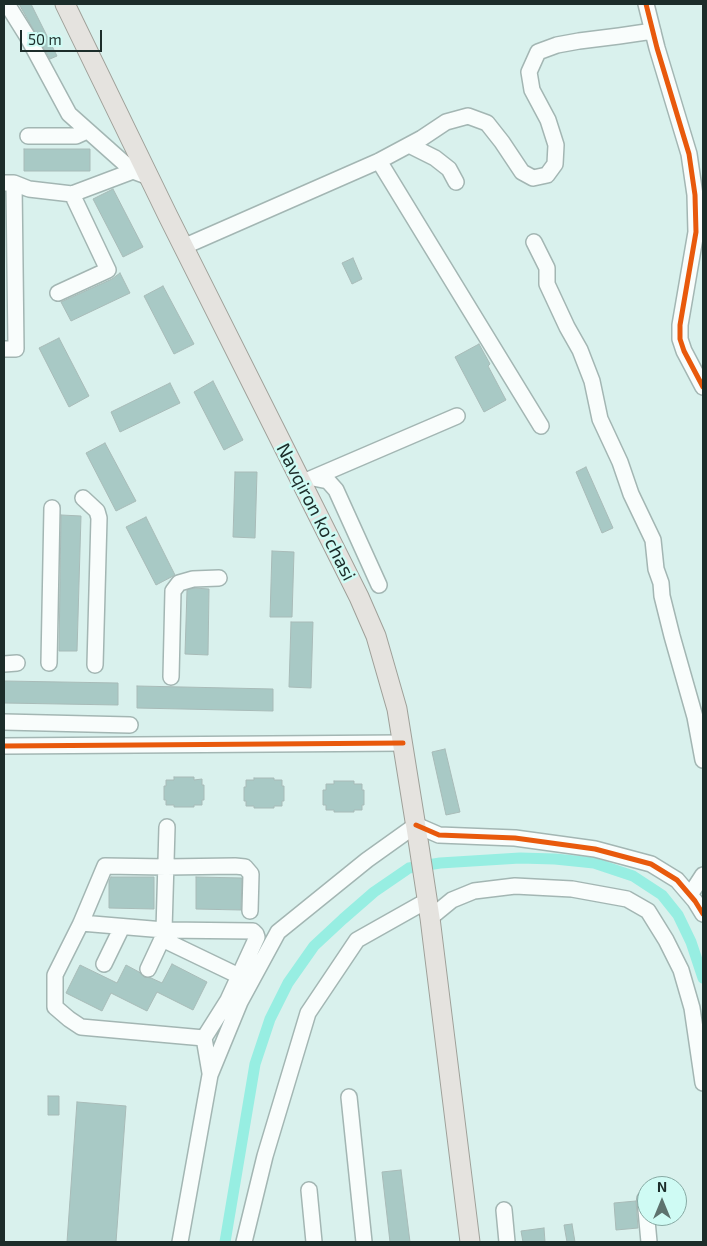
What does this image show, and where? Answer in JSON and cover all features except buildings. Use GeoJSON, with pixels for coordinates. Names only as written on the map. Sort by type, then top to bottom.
{"type":"FeatureCollection","features":[{"type":"Feature","properties":{"kind":"main road","name":"Navqiron ko'chasi"},"geometry":{"type":"LineString","coordinates":[[65,4],[141,174],[168,216],[307,481],[376,636],[397,709],[416,825],[429,909],[470,1242]]}},
{"type":"Feature","properties":{"kind":"street"},"geometry":{"type":"LineString","coordinates":[[7,4],[27,36],[69,114],[87,131],[141,174]]}},
{"type":"Feature","properties":{"kind":"street"},"geometry":{"type":"LineString","coordinates":[[646,4],[688,154],[699,208],[680,325],[680,339],[684,351],[703,387]]}},
{"type":"Feature","properties":{"kind":"street"},"geometry":{"type":"LineString","coordinates":[[183,247],[379,161],[422,138],[446,122],[468,116],[488,123],[522,172],[533,178],[547,175],[556,164],[556,145],[548,120],[532,90],[529,72],[538,52],[572,42],[653,31]]}},
{"type":"Feature","properties":{"kind":"street"},"geometry":{"type":"LineString","coordinates":[[28,136],[76,136],[87,131]]}},
{"type":"Feature","properties":{"kind":"street"},"geometry":{"type":"LineString","coordinates":[[409,145],[435,158],[449,168],[456,182]]}},
{"type":"Feature","properties":{"kind":"street"},"geometry":{"type":"LineString","coordinates":[[379,161],[541,426]]}},
{"type":"Feature","properties":{"kind":"street"},"geometry":{"type":"LineString","coordinates":[[4,349],[16,349],[9,183],[29,189],[72,194],[141,174]]}},
{"type":"Feature","properties":{"kind":"street"},"geometry":{"type":"LineString","coordinates":[[58,293],[108,270],[72,194]]}},
{"type":"Feature","properties":{"kind":"street"},"geometry":{"type":"LineString","coordinates":[[534,242],[547,268],[547,284],[580,350],[592,380],[600,419],[620,462],[631,494],[653,540],[656,569],[661,583],[662,596],[695,717],[703,760]]}},
{"type":"Feature","properties":{"kind":"street"},"geometry":{"type":"LineString","coordinates":[[307,481],[457,416]]}},
{"type":"Feature","properties":{"kind":"street"},"geometry":{"type":"LineString","coordinates":[[307,481],[328,481],[336,490],[379,585]]}},
{"type":"Feature","properties":{"kind":"street"},"geometry":{"type":"LineString","coordinates":[[83,498],[97,511],[99,518],[95,665]]}},
{"type":"Feature","properties":{"kind":"street"},"geometry":{"type":"LineString","coordinates":[[49,663],[52,508]]}},
{"type":"Feature","properties":{"kind":"street"},"geometry":{"type":"LineString","coordinates":[[171,677],[173,591],[179,583],[193,579],[219,578]]}},
{"type":"Feature","properties":{"kind":"street"},"geometry":{"type":"LineString","coordinates":[[4,722],[130,725]]}},
{"type":"Feature","properties":{"kind":"street"},"geometry":{"type":"LineString","coordinates":[[103,725],[104,745]]}},
{"type":"Feature","properties":{"kind":"street"},"geometry":{"type":"LineString","coordinates":[[4,746],[403,742]]}},
{"type":"Feature","properties":{"kind":"street"},"geometry":{"type":"LineString","coordinates":[[180,1242],[210,1075],[240,1002],[278,932],[367,860],[416,825],[439,835],[515,838],[595,849],[651,864],[677,880],[703,914]]}},
{"type":"Feature","properties":{"kind":"street"},"geometry":{"type":"LineString","coordinates":[[148,969],[163,935],[167,827]]}},
{"type":"Feature","properties":{"kind":"street"},"geometry":{"type":"LineString","coordinates":[[204,1038],[81,1027],[54,1007],[55,975],[82,923],[105,866],[245,867],[251,874],[250,912]]}},
{"type":"Feature","properties":{"kind":"street"},"geometry":{"type":"LineString","coordinates":[[690,895],[703,875]]}},
{"type":"Feature","properties":{"kind":"street"},"geometry":{"type":"LineString","coordinates":[[244,1242],[265,1156],[308,1013],[357,940],[474,891],[515,886],[572,890],[627,899],[648,912],[666,940],[681,970],[692,1008],[703,1084]]}},
{"type":"Feature","properties":{"kind":"street"},"geometry":{"type":"LineString","coordinates":[[82,923],[122,927],[163,935],[253,931],[256,934],[257,937],[228,1000],[204,1038],[210,1075]]}},
{"type":"Feature","properties":{"kind":"street"},"geometry":{"type":"LineString","coordinates":[[104,964],[122,927]]}},
{"type":"Feature","properties":{"kind":"street"},"geometry":{"type":"LineString","coordinates":[[163,935],[239,976]]}},
{"type":"Feature","properties":{"kind":"street"},"geometry":{"type":"LineString","coordinates":[[349,1097],[364,1242]]}},
{"type":"Feature","properties":{"kind":"street"},"geometry":{"type":"LineString","coordinates":[[309,1190],[314,1242]]}},
{"type":"Feature","properties":{"kind":"street"},"geometry":{"type":"LineString","coordinates":[[504,1210],[507,1242]]}},
{"type":"Feature","properties":{"kind":"street"},"geometry":{"type":"LineString","coordinates":[[648,1226],[649,1242]]}},
{"type":"Feature","properties":{"kind":"waterway"},"geometry":{"type":"LineString","coordinates":[[225,1242],[255,1064],[270,1019],[288,983],[314,946],[374,892],[409,868],[440,863],[520,858],[555,859],[594,863],[633,876],[662,895],[678,915],[691,942],[703,978]]}},
{"type":"Feature","properties":{"kind":"cycle path"},"geometry":{"type":"LineString","coordinates":[[646,4],[657,48],[689,154],[695,195],[696,232],[680,325],[680,339],[684,351],[703,387]]}},
{"type":"Feature","properties":{"kind":"cycle path"},"geometry":{"type":"LineString","coordinates":[[4,746],[403,743]]}},
{"type":"Feature","properties":{"kind":"cycle path"},"geometry":{"type":"LineString","coordinates":[[416,825],[439,835],[515,838],[595,849],[651,864],[677,880],[695,901],[703,914]]}}]}
